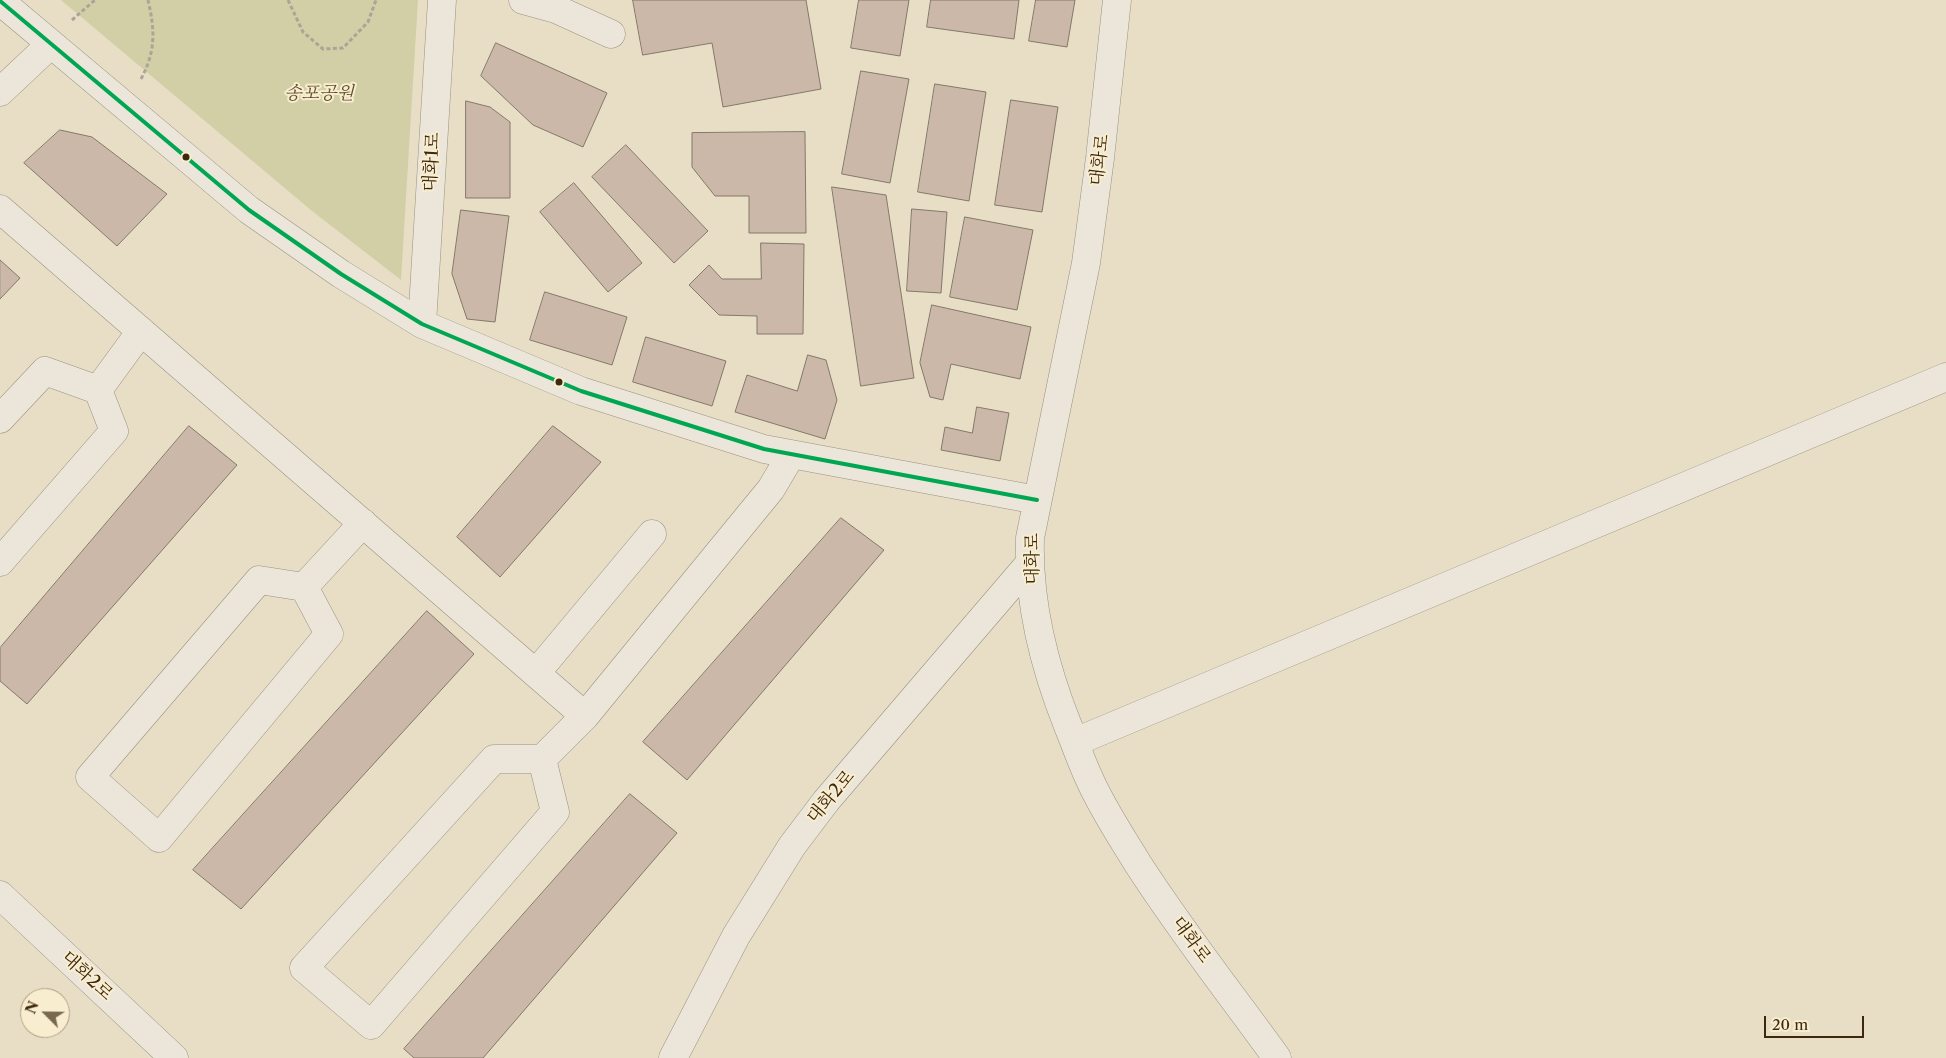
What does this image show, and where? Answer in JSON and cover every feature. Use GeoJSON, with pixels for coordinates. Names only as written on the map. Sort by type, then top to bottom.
{"type":"FeatureCollection","features":[{"type":"Feature","properties":{"kind":"street","name":"대화1로"},"geometry":{"type":"LineString","coordinates":[[422,324],[442,0]]}},
{"type":"Feature","properties":{"kind":"street"},"geometry":{"type":"LineString","coordinates":[[523,0],[556,9],[611,34]]}},
{"type":"Feature","properties":{"kind":"street","name":"대화로"},"geometry":{"type":"LineString","coordinates":[[1117,0],[1100,158],[1086,263],[1030,538],[1029,564],[1043,657],[1055,694],[1089,779],[1118,832],[1177,922],[1277,1058]]}},
{"type":"Feature","properties":{"kind":"street"},"geometry":{"type":"LineString","coordinates":[[0,1],[50,45],[249,210],[341,274],[422,324],[581,391],[764,449],[1037,500]]}},
{"type":"Feature","properties":{"kind":"street"},"geometry":{"type":"LineString","coordinates":[[0,92],[50,45]]}},
{"type":"Feature","properties":{"kind":"street"},"geometry":{"type":"LineString","coordinates":[[0,209],[585,716]]}},
{"type":"Feature","properties":{"kind":"street"},"geometry":{"type":"LineString","coordinates":[[98,390],[141,331]]}},
{"type":"Feature","properties":{"kind":"street"},"geometry":{"type":"LineString","coordinates":[[0,419],[45,371],[98,390],[114,431],[0,562]]}},
{"type":"Feature","properties":{"kind":"street"},"geometry":{"type":"LineString","coordinates":[[1075,742],[1946,377]]}},
{"type":"Feature","properties":{"kind":"street"},"geometry":{"type":"LineString","coordinates":[[542,759],[555,812],[372,1026],[304,968],[494,759],[542,759],[585,716],[771,489],[791,455]]}},
{"type":"Feature","properties":{"kind":"street"},"geometry":{"type":"LineString","coordinates":[[304,587],[363,523]]}},
{"type":"Feature","properties":{"kind":"street"},"geometry":{"type":"LineString","coordinates":[[536,673],[652,534]]}},
{"type":"Feature","properties":{"kind":"street","name":"대화2로"},"geometry":{"type":"LineString","coordinates":[[673,1058],[736,936],[792,846],[826,801],[1029,564]]}},
{"type":"Feature","properties":{"kind":"street"},"geometry":{"type":"LineString","coordinates":[[259,580],[304,587],[329,634],[160,838],[90,777],[259,580]]}},
{"type":"Feature","properties":{"kind":"street","name":"대화2로"},"geometry":{"type":"LineString","coordinates":[[0,895],[174,1058]]}},
{"type":"Feature","properties":{"kind":"path"},"geometry":{"type":"LineString","coordinates":[[71,21],[95,0]]}},
{"type":"Feature","properties":{"kind":"path"},"geometry":{"type":"LineString","coordinates":[[137,87],[154,46],[148,0]]}},
{"type":"Feature","properties":{"kind":"path"},"geometry":{"type":"LineString","coordinates":[[288,0],[303,32],[323,48],[344,48],[368,22],[376,0]]}},
{"type":"Feature","properties":{"kind":"green space","name":"송포공원"},"geometry":{"type":"Polygon","coordinates":[[[61,0],[418,0],[401,280],[312,211],[61,0]]]}},
{"type":"Feature","properties":{"kind":"building"},"geometry":{"type":"Polygon","coordinates":[[[633,0],[806,0],[821,89],[723,107],[712,43],[643,55],[633,0]]]}},
{"type":"Feature","properties":{"kind":"building"},"geometry":{"type":"Polygon","coordinates":[[[859,0],[909,0],[900,56],[851,48],[859,0]]]}},
{"type":"Feature","properties":{"kind":"building"},"geometry":{"type":"Polygon","coordinates":[[[931,0],[1019,0],[1014,39],[927,27],[931,0]]]}},
{"type":"Feature","properties":{"kind":"building"},"geometry":{"type":"Polygon","coordinates":[[[1036,0],[1075,0],[1067,47],[1029,41],[1036,0]]]}},
{"type":"Feature","properties":{"kind":"building"},"geometry":{"type":"Polygon","coordinates":[[[496,43],[607,93],[583,147],[533,125],[481,76],[496,43]]]}},
{"type":"Feature","properties":{"kind":"building"},"geometry":{"type":"Polygon","coordinates":[[[861,71],[909,79],[890,183],[842,174],[861,71]]]}},
{"type":"Feature","properties":{"kind":"building"},"geometry":{"type":"Polygon","coordinates":[[[935,84],[986,92],[969,201],[918,192],[935,84]]]}},
{"type":"Feature","properties":{"kind":"building"},"geometry":{"type":"Polygon","coordinates":[[[1011,100],[1058,107],[1042,212],[995,205],[1011,100]]]}},
{"type":"Feature","properties":{"kind":"building"},"geometry":{"type":"Polygon","coordinates":[[[466,101],[490,107],[510,122],[510,198],[466,198],[466,101]]]}},
{"type":"Feature","properties":{"kind":"building"},"geometry":{"type":"Polygon","coordinates":[[[60,130],[92,137],[167,194],[117,246],[24,163],[60,130]]]}},
{"type":"Feature","properties":{"kind":"building"},"geometry":{"type":"Polygon","coordinates":[[[805,132],[806,233],[749,233],[749,196],[715,196],[692,167],[692,133],[805,132]]]}},
{"type":"Feature","properties":{"kind":"building"},"geometry":{"type":"Polygon","coordinates":[[[626,145],[708,231],[674,263],[592,177],[626,145]]]}},
{"type":"Feature","properties":{"kind":"building"},"geometry":{"type":"Polygon","coordinates":[[[574,183],[642,263],[608,292],[540,212],[574,183]]]}},
{"type":"Feature","properties":{"kind":"building"},"geometry":{"type":"Polygon","coordinates":[[[832,187],[886,195],[914,378],[861,386],[832,187]]]}},
{"type":"Feature","properties":{"kind":"building"},"geometry":{"type":"Polygon","coordinates":[[[912,209],[947,212],[941,293],[907,291],[912,209]]]}},
{"type":"Feature","properties":{"kind":"building"},"geometry":{"type":"Polygon","coordinates":[[[461,210],[509,216],[495,322],[467,319],[452,274],[461,210]]]}},
{"type":"Feature","properties":{"kind":"building"},"geometry":{"type":"Polygon","coordinates":[[[965,217],[1033,230],[1017,310],[950,297],[965,217]]]}},
{"type":"Feature","properties":{"kind":"building"},"geometry":{"type":"Polygon","coordinates":[[[761,243],[804,244],[803,334],[757,334],[757,316],[719,315],[689,285],[709,265],[722,279],[761,279],[761,243]]]}},
{"type":"Feature","properties":{"kind":"building"},"geometry":{"type":"Polygon","coordinates":[[[0,260],[20,278],[0,299],[0,260]]]}},
{"type":"Feature","properties":{"kind":"building"},"geometry":{"type":"Polygon","coordinates":[[[545,292],[627,317],[612,365],[530,340],[545,292]]]}},
{"type":"Feature","properties":{"kind":"building"},"geometry":{"type":"Polygon","coordinates":[[[932,305],[1031,327],[1020,379],[951,364],[943,400],[930,397],[920,363],[932,305]]]}},
{"type":"Feature","properties":{"kind":"building"},"geometry":{"type":"Polygon","coordinates":[[[646,337],[726,361],[712,406],[633,382],[646,337]]]}},
{"type":"Feature","properties":{"kind":"building"},"geometry":{"type":"Polygon","coordinates":[[[808,355],[826,360],[837,400],[825,439],[735,412],[747,375],[797,391],[808,355]]]}},
{"type":"Feature","properties":{"kind":"building"},"geometry":{"type":"Polygon","coordinates":[[[977,407],[1009,413],[1000,461],[941,450],[945,427],[972,433],[977,407]]]}},
{"type":"Feature","properties":{"kind":"building"},"geometry":{"type":"Polygon","coordinates":[[[189,426],[237,465],[27,704],[0,681],[0,648],[189,426]]]}},
{"type":"Feature","properties":{"kind":"building"},"geometry":{"type":"Polygon","coordinates":[[[553,426],[601,462],[500,577],[457,537],[553,426]]]}},
{"type":"Feature","properties":{"kind":"building"},"geometry":{"type":"Polygon","coordinates":[[[841,518],[884,550],[687,780],[643,742],[841,518]]]}},
{"type":"Feature","properties":{"kind":"building"},"geometry":{"type":"Polygon","coordinates":[[[427,611],[474,654],[241,909],[193,870],[427,611]]]}},
{"type":"Feature","properties":{"kind":"building"},"geometry":{"type":"Polygon","coordinates":[[[630,794],[677,833],[483,1058],[414,1058],[404,1049],[630,794]]]}},
{"type":"Feature","properties":{"kind":"transit line"},"geometry":{"type":"LineString","coordinates":[[0,1],[249,210],[341,274],[422,324],[581,391],[764,449],[1037,500]]}}]}
